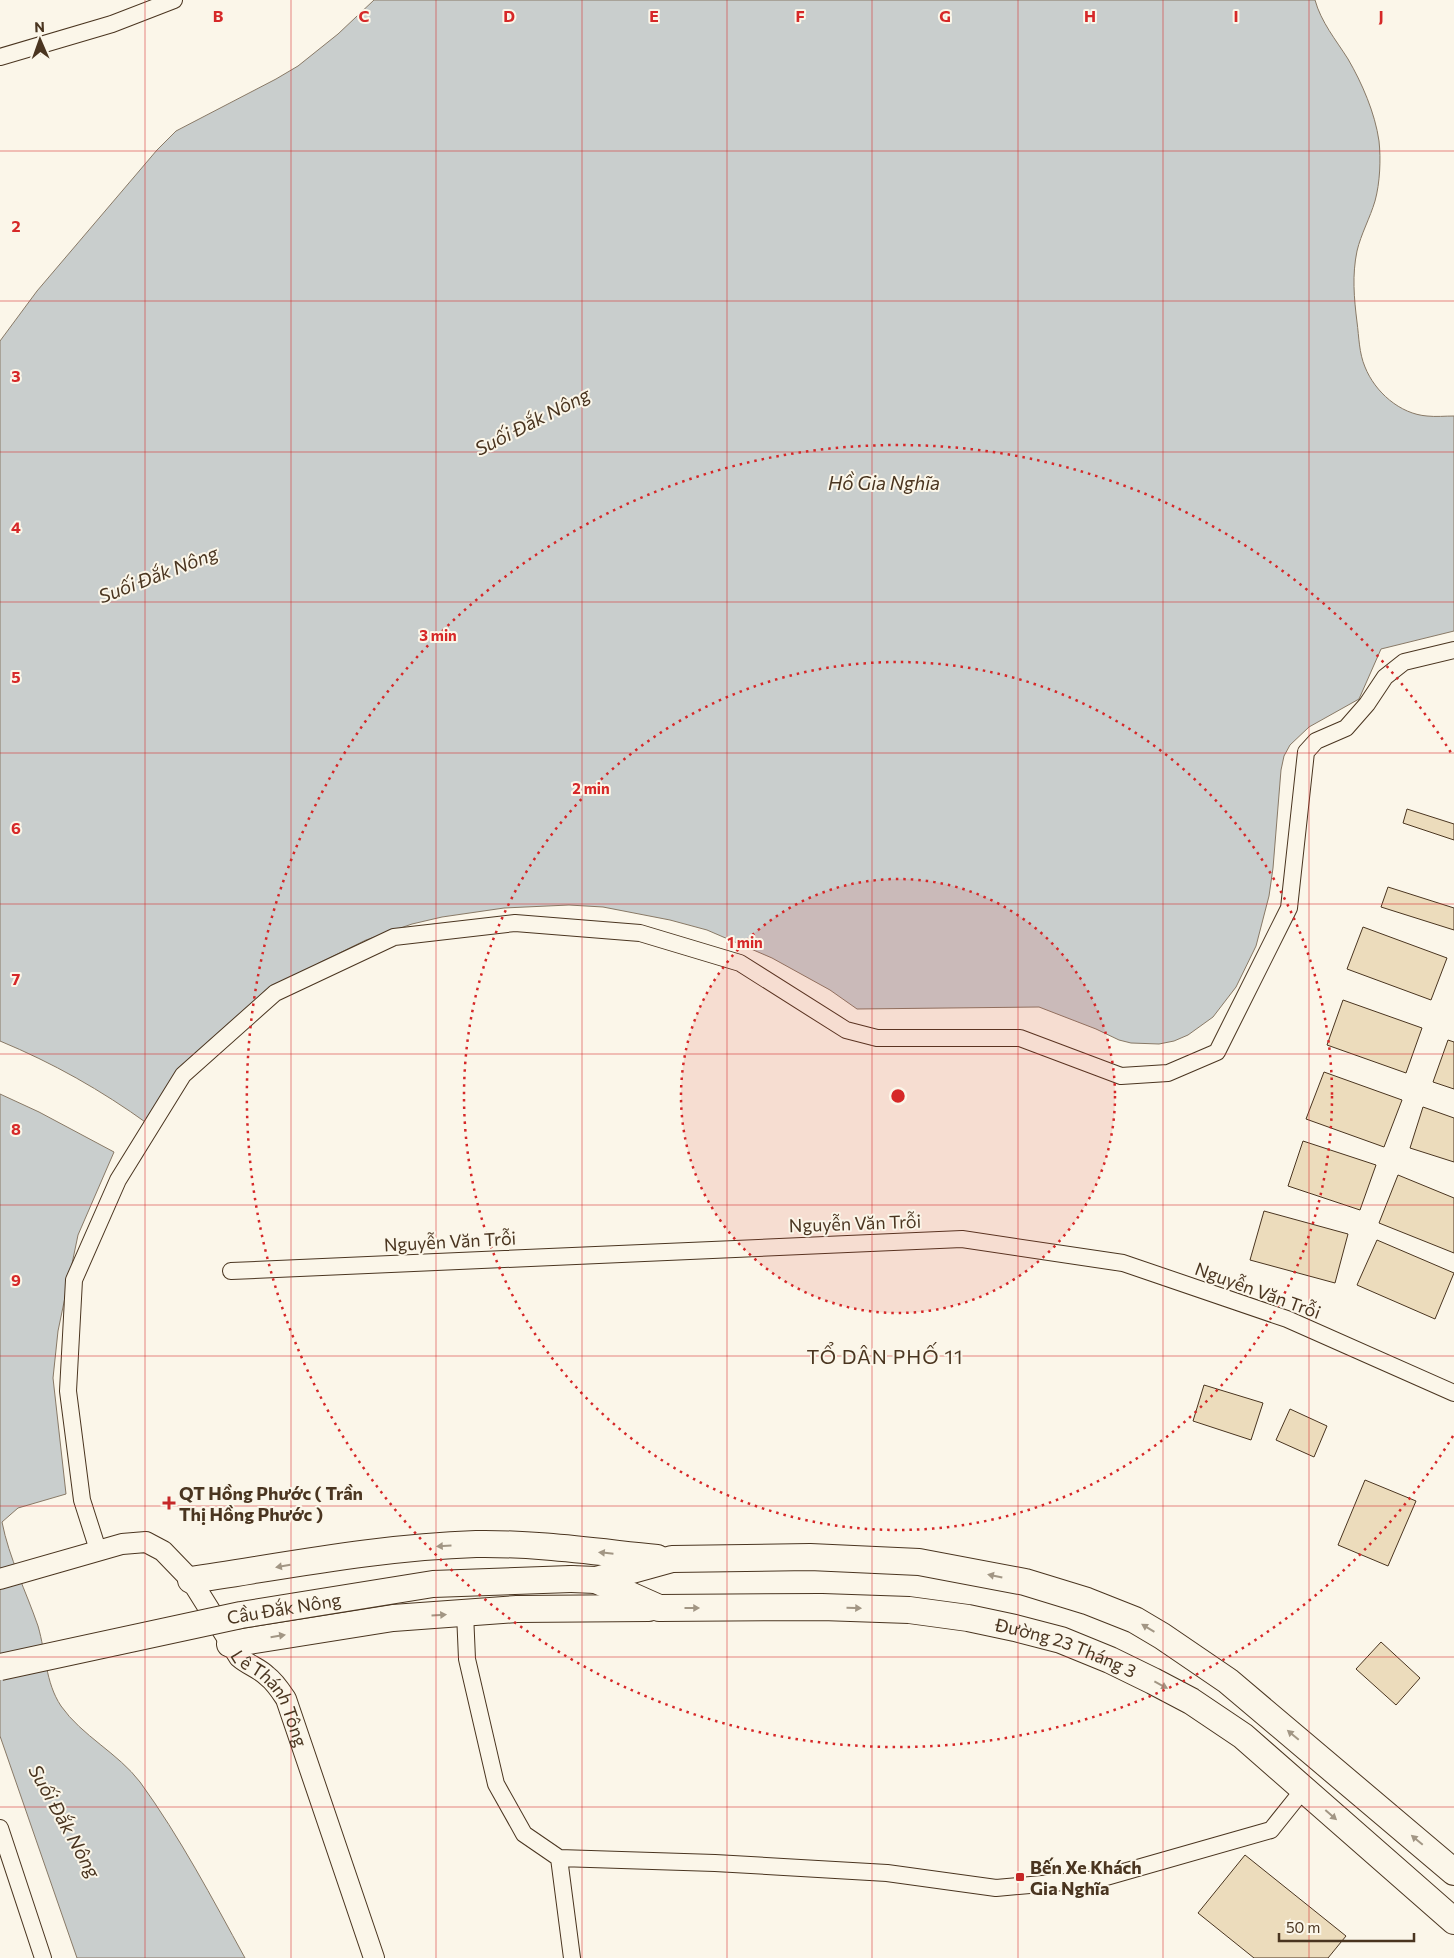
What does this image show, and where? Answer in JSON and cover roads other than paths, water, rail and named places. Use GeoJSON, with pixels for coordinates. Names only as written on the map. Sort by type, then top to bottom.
{"type":"FeatureCollection","features":[{"type":"Feature","properties":{"kind":"main road"},"geometry":{"type":"LineString","coordinates":[[191,1580],[333,1557],[437,1546],[477,1544],[570,1549],[672,1560],[810,1557],[919,1562],[1025,1582],[1087,1601],[1135,1620],[1162,1636],[1228,1681],[1454,1872]]}},
{"type":"Feature","properties":{"kind":"main road"},"geometry":{"type":"LineString","coordinates":[[584,1579],[672,1560]]}},
{"type":"Feature","properties":{"kind":"main road","name":"Đường 23 Tháng 3"},"geometry":{"type":"LineString","coordinates":[[584,1579],[659,1608],[822,1607],[909,1610],[968,1618],[1061,1640],[1110,1660],[1191,1701],[1243,1736],[1454,1921]]}},
{"type":"Feature","properties":{"kind":"main road","name":"Cầu Đắk Nông"},"geometry":{"type":"LineString","coordinates":[[0,1667],[241,1615],[433,1584],[584,1579]]}},
{"type":"Feature","properties":{"kind":"main road"},"geometry":{"type":"LineString","coordinates":[[230,1644],[393,1618],[517,1609],[659,1608]]}},
{"type":"Feature","properties":{"kind":"street"},"geometry":{"type":"LineString","coordinates":[[0,57],[112,24],[174,0]]}},
{"type":"Feature","properties":{"kind":"street"},"geometry":{"type":"LineString","coordinates":[[98,1550],[82,1500],[68,1392],[74,1280],[118,1180],[183,1075],[275,993],[394,937],[515,923],[640,933],[740,963],[846,1030],[878,1038],[1020,1038],[1121,1076],[1168,1073],[1216,1052],[1289,908],[1306,752],[1316,741],[1346,728],[1368,704],[1385,678],[1404,662],[1454,650]]}},
{"type":"Feature","properties":{"kind":"street","name":"Nguyễn Văn Trỗi"},"geometry":{"type":"LineString","coordinates":[[231,1271],[962,1239],[1123,1263],[1287,1319],[1454,1393]]}},
{"type":"Feature","properties":{"kind":"street","name":"Lê Thánh Tông"},"geometry":{"type":"LineString","coordinates":[[0,1579],[122,1544],[146,1542],[163,1551],[191,1580],[239,1657],[272,1680],[286,1699],[374,1958]]}},
{"type":"Feature","properties":{"kind":"street"},"geometry":{"type":"LineString","coordinates":[[465,1613],[467,1659],[496,1784],[524,1834],[559,1858],[715,1862],[887,1873],[996,1888],[1099,1880],[1271,1830],[1303,1790]]}},
{"type":"Feature","properties":{"kind":"street"},"geometry":{"type":"LineString","coordinates":[[0,1828],[43,1958]]}},
{"type":"Feature","properties":{"kind":"street"},"geometry":{"type":"LineString","coordinates":[[559,1858],[572,1958]]}},
{"type":"Feature","properties":{"kind":"water","name":"Hồ Gia Nghĩa"},"geometry":{"type":"Polygon","coordinates":[[[374,0],[1315,0],[1325,23],[1348,59],[1363,88],[1371,109],[1379,141],[1380,171],[1377,194],[1357,251],[1354,269],[1355,304],[1363,362],[1375,385],[1398,406],[1417,414],[1454,416],[1454,631],[1381,649],[1359,699],[1309,727],[1290,745],[1284,756],[1281,770],[1273,868],[1269,896],[1256,946],[1236,987],[1213,1017],[1188,1035],[1174,1041],[1159,1044],[1131,1043],[1119,1040],[1039,1007],[857,1009],[830,990],[772,958],[707,930],[670,920],[603,907],[569,905],[504,908],[442,917],[412,924],[366,940],[319,963],[263,1001],[148,1124],[76,1078],[39,1058],[0,1041],[0,341],[37,291],[157,150],[176,131],[298,66],[338,34],[374,0]]]}},
{"type":"Feature","properties":{"kind":"water","name":"Suối Đắk Nông"},"geometry":{"type":"Polygon","coordinates":[[[0,1094],[39,1112],[114,1152],[78,1235],[58,1331],[53,1378],[66,1494],[18,1508],[2,1522],[5,1535],[38,1626],[49,1677],[61,1706],[79,1726],[121,1762],[140,1782],[182,1846],[245,1958],[77,1958],[0,1736],[0,1094]]]}},
{"type":"Feature","properties":{"kind":"place","name":"QT Hồng Phước ( Trần Thị Hồng Phước )"},"geometry":{"type":"Point","coordinates":[169,1503]}},
{"type":"Feature","properties":{"kind":"place","name":"Bến Xe Khách Gia Nghĩa"},"geometry":{"type":"Point","coordinates":[1020,1877]}},
{"type":"Feature","properties":{"kind":"district","name":"TỔ DÂN PHỐ 11"},"geometry":{"type":"Point","coordinates":[885,1356]}}]}
